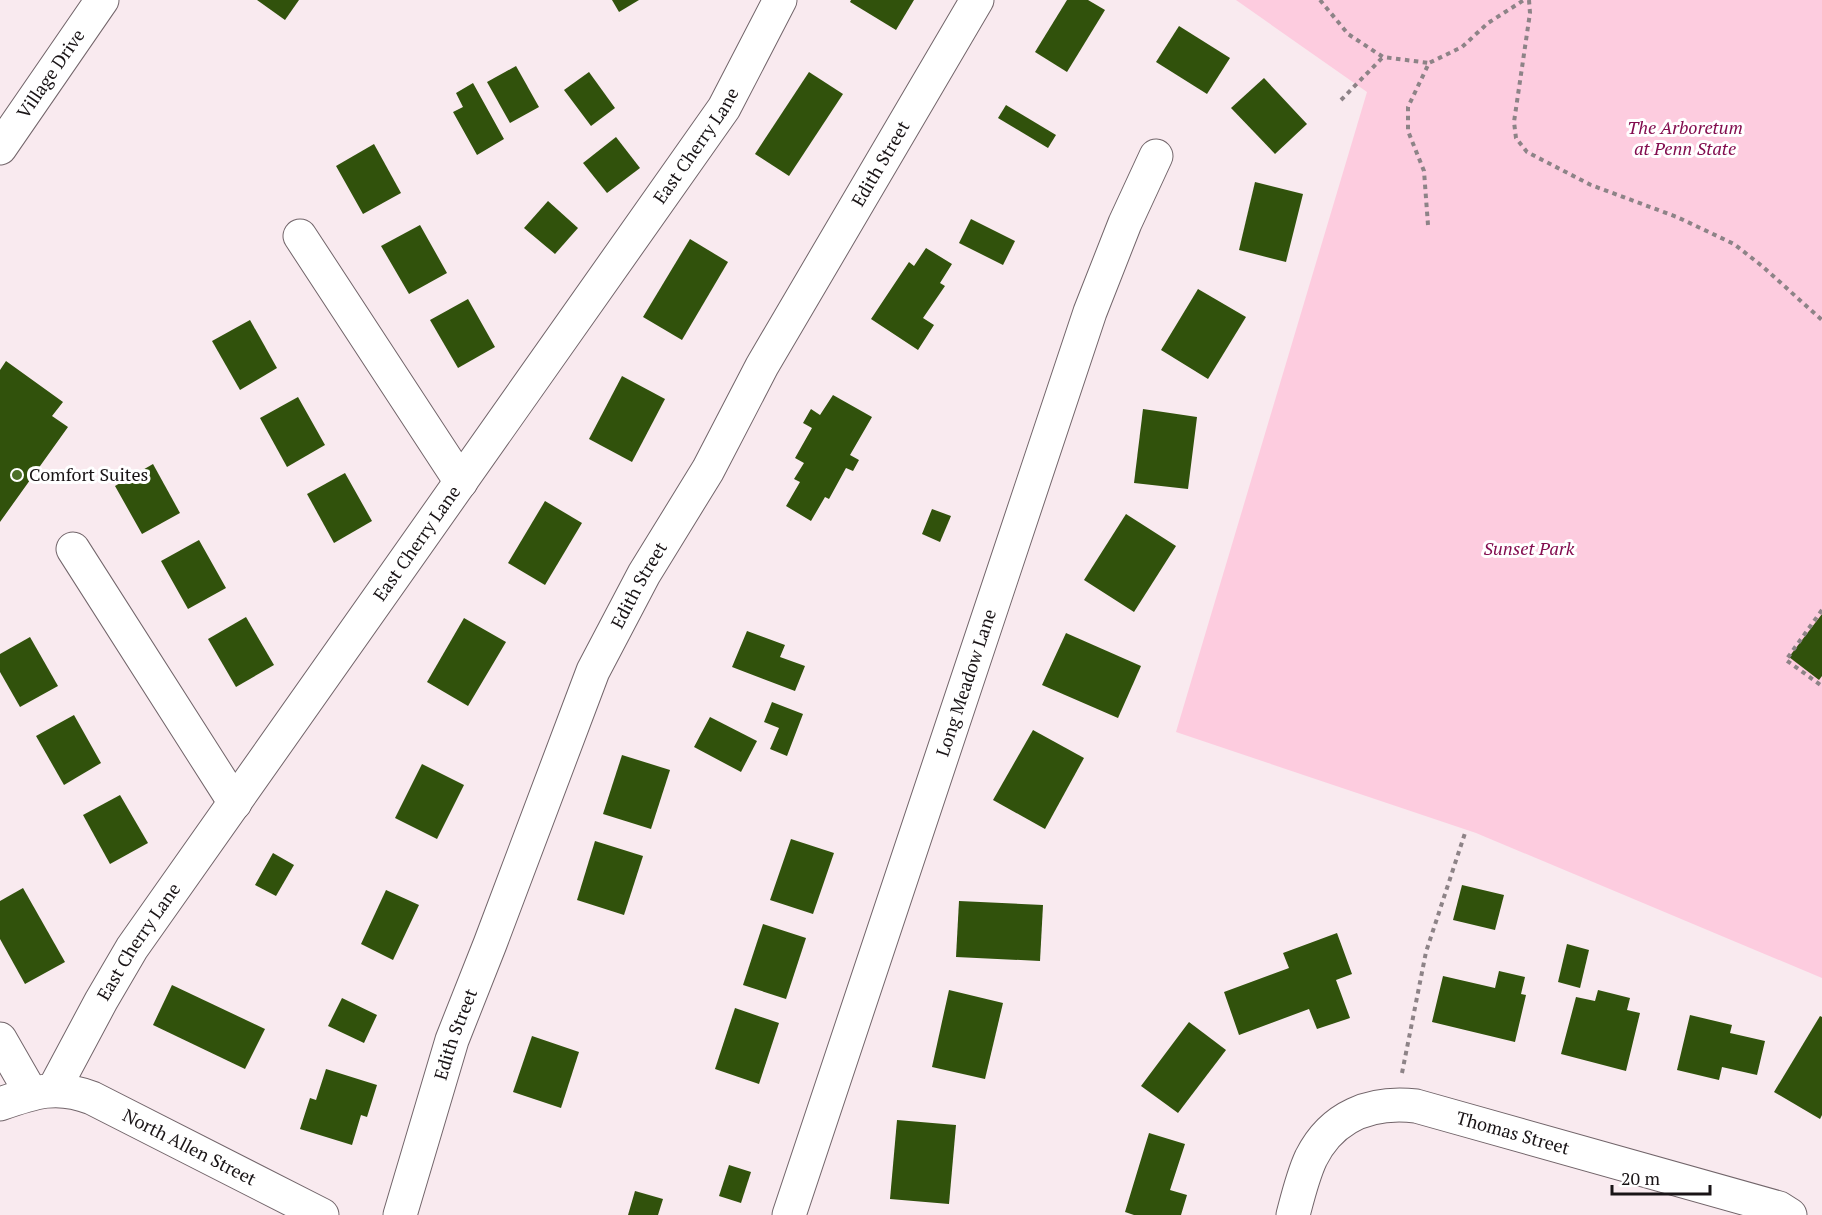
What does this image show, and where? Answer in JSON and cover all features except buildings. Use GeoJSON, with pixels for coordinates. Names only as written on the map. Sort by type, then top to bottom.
{"type":"FeatureCollection","features":[{"type":"Feature","properties":{"kind":"street","name":"Village Drive"},"geometry":{"type":"LineString","coordinates":[[0,147],[102,0]]}},
{"type":"Feature","properties":{"kind":"street","name":"East Cherry Lane"},"geometry":{"type":"LineString","coordinates":[[42,1091],[132,948],[724,108],[780,0]]}},
{"type":"Feature","properties":{"kind":"street","name":"Edith Street"},"geometry":{"type":"LineString","coordinates":[[400,1215],[452,1040],[593,670],[645,574],[708,470],[762,366],[977,0]]}},
{"type":"Feature","properties":{"kind":"street","name":"Long Meadow Lane"},"geometry":{"type":"LineString","coordinates":[[789,1215],[1090,312],[1125,223],[1156,156]]}},
{"type":"Feature","properties":{"kind":"street"},"geometry":{"type":"LineString","coordinates":[[300,236],[461,482]]}},
{"type":"Feature","properties":{"kind":"street"},"geometry":{"type":"LineString","coordinates":[[73,549],[235,803]]}},
{"type":"Feature","properties":{"kind":"street"},"geometry":{"type":"LineString","coordinates":[[0,1039],[42,1091],[0,1104]]}},
{"type":"Feature","properties":{"kind":"street","name":"North Allen Street"},"geometry":{"type":"LineString","coordinates":[[42,1091],[77,1092],[92,1098],[322,1215]]}},
{"type":"Feature","properties":{"kind":"street","name":"Thomas Street"},"geometry":{"type":"LineString","coordinates":[[1293,1215],[1310,1160],[1319,1143],[1346,1117],[1363,1109],[1398,1104],[1416,1106],[1779,1208],[1790,1215]]}},
{"type":"Feature","properties":{"kind":"path"},"geometry":{"type":"LineString","coordinates":[[1320,0],[1348,34],[1383,57],[1429,63],[1462,47],[1488,23],[1527,0],[1530,13],[1514,122],[1516,138],[1527,152],[1591,185],[1677,218],[1734,244],[1822,320]]}},
{"type":"Feature","properties":{"kind":"path"},"geometry":{"type":"LineString","coordinates":[[1341,100],[1383,57]]}},
{"type":"Feature","properties":{"kind":"path"},"geometry":{"type":"LineString","coordinates":[[1428,225],[1424,171],[1408,131],[1408,106],[1429,63]]}},
{"type":"Feature","properties":{"kind":"path"},"geometry":{"type":"LineString","coordinates":[[1822,610],[1786,660],[1822,686]]}},
{"type":"Feature","properties":{"kind":"path"},"geometry":{"type":"LineString","coordinates":[[1402,1073],[1426,952],[1466,830]]}},
{"type":"Feature","properties":{"kind":"green space","name":"Sunset Park"},"geometry":{"type":"Polygon","coordinates":[[[1236,0],[1822,0],[1822,978],[1476,833],[1176,732],[1367,92],[1236,0]]]}},
{"type":"Feature","properties":{"kind":"place","name":"Comfort Suites"},"geometry":{"type":"Point","coordinates":[17,475]}},
{"type":"Feature","properties":{"kind":"park label","name":"The Arboretum at Penn State"},"geometry":{"type":"Point","coordinates":[1685,138]}}]}
